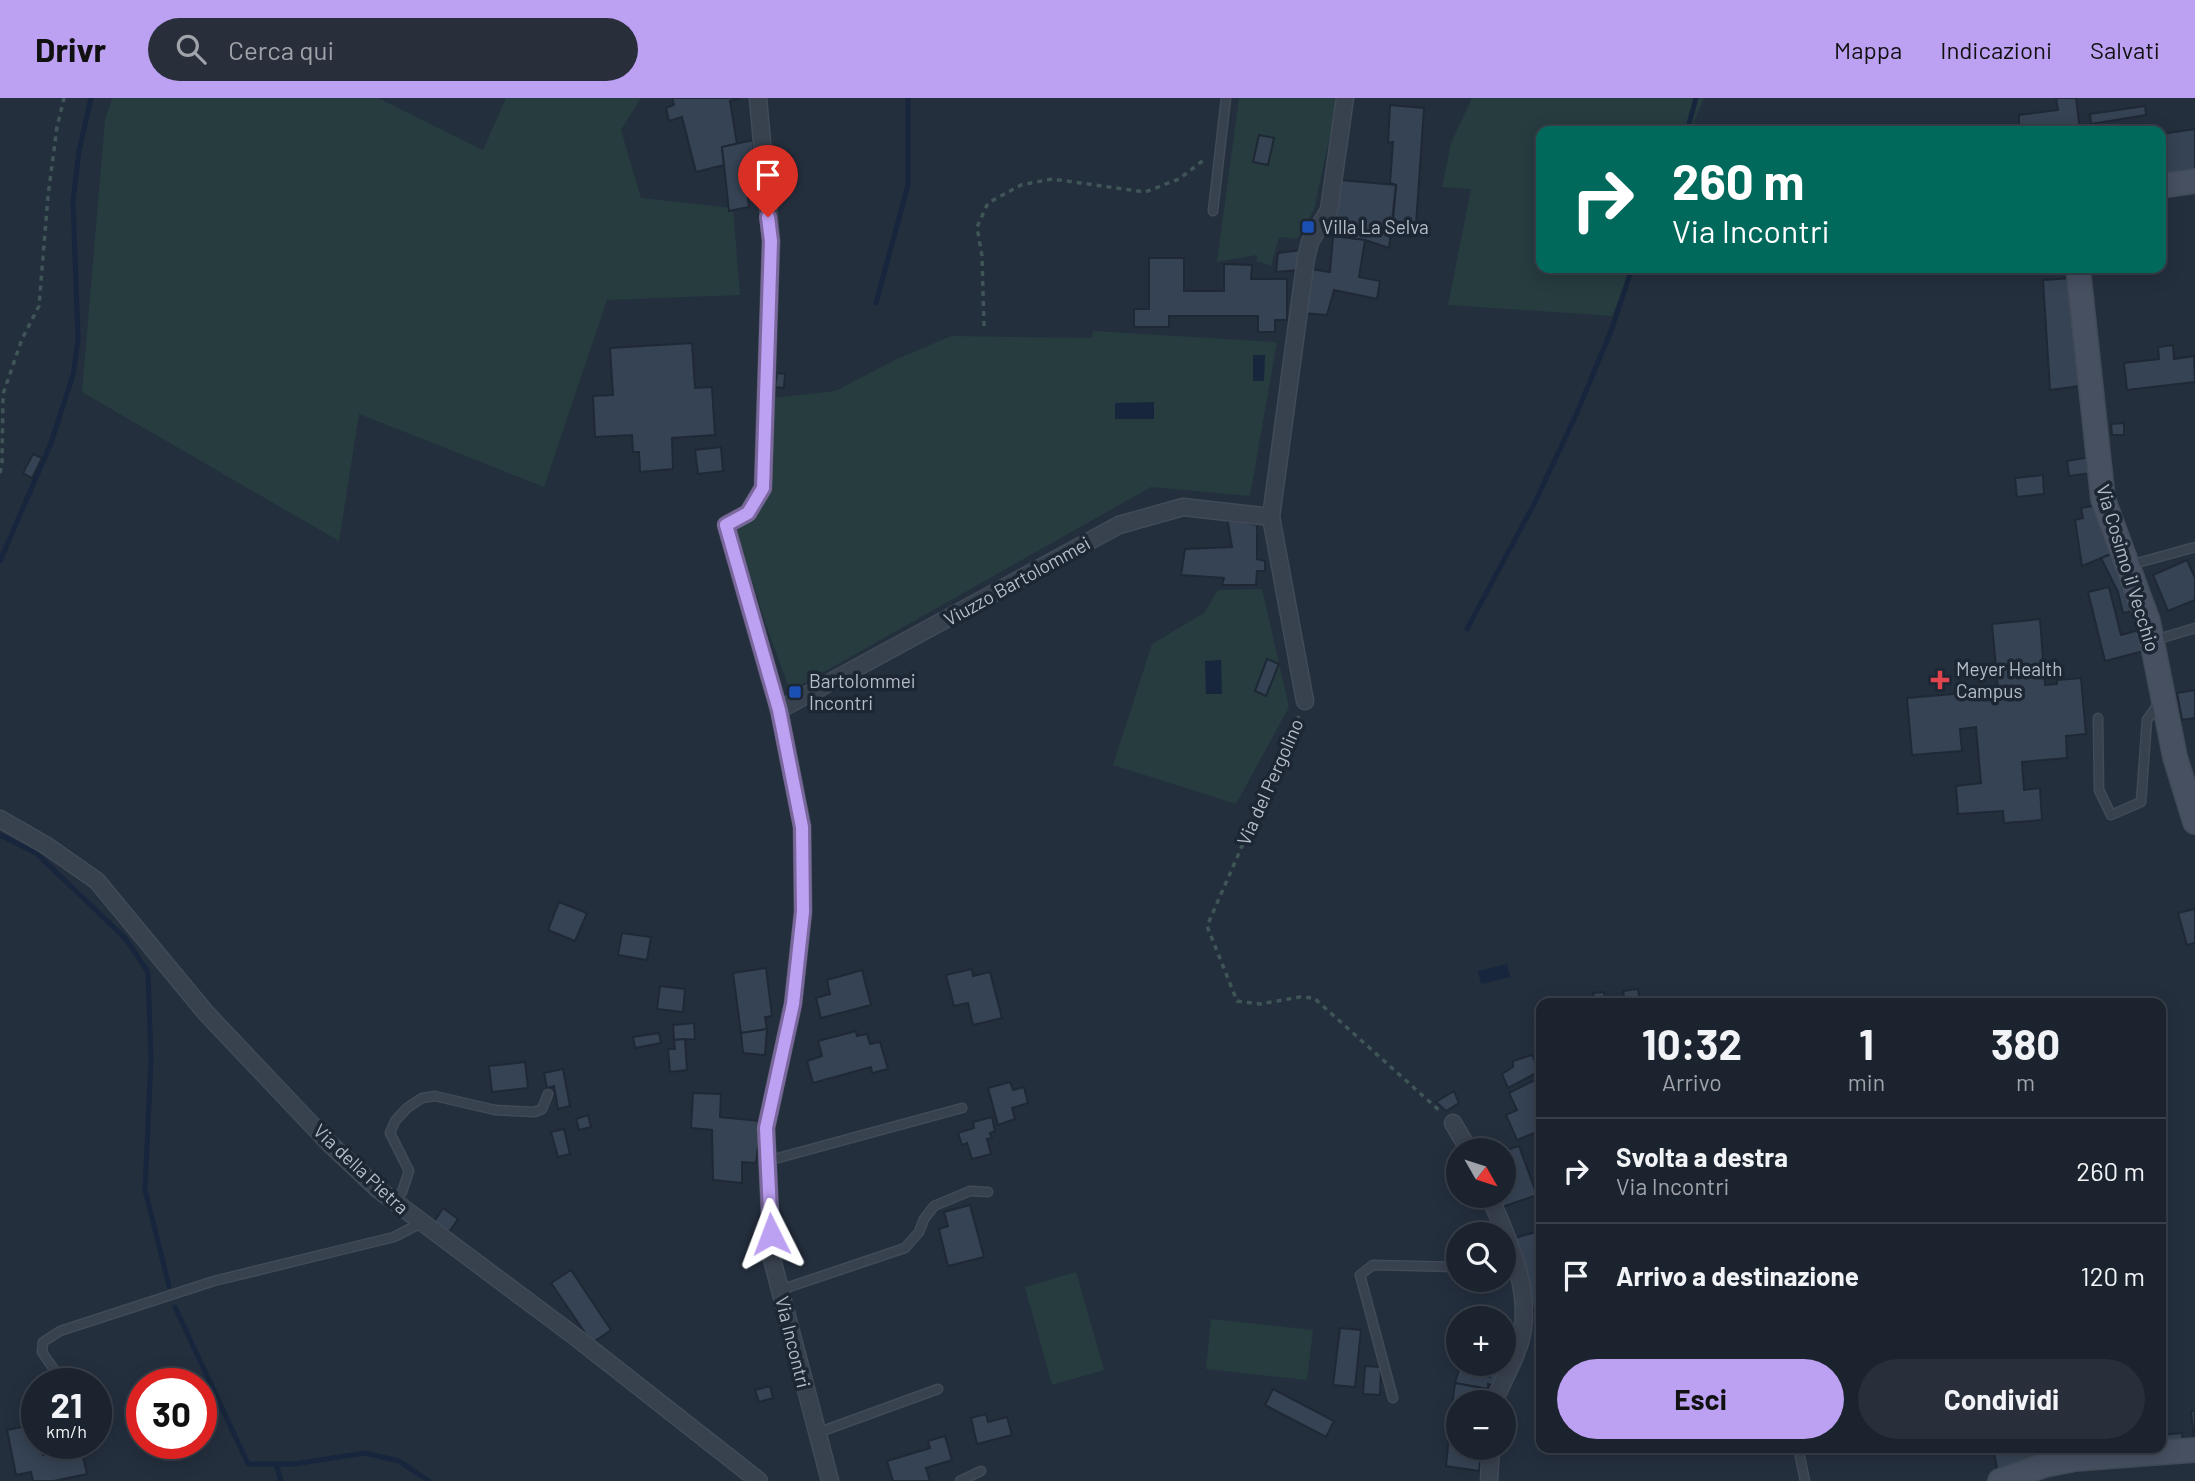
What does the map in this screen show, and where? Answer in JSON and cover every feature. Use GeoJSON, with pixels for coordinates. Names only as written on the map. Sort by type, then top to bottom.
{"type":"FeatureCollection","features":[{"type":"Feature","properties":{"kind":"street","name":"Via Incontri"},"geometry":{"type":"LineString","coordinates":[[758,98],[771,241],[763,488],[748,513],[726,525],[779,710],[802,827],[803,912],[793,1004],[766,1128],[767,1161],[772,1259],[830,1481]]}},
{"type":"Feature","properties":{"kind":"street","name":"Via del Pergolino"},"geometry":{"type":"LineString","coordinates":[[1306,701],[1271,517],[1306,258],[1310,242],[1329,210],[1345,98]]}},
{"type":"Feature","properties":{"kind":"street"},"geometry":{"type":"LineString","coordinates":[[2166,185],[2195,181]]}},
{"type":"Feature","properties":{"kind":"street","name":"Via Cosimo il Vecchio"},"geometry":{"type":"LineString","coordinates":[[2079,273],[2103,499],[2152,640],[2175,757],[2195,822]]}},
{"type":"Feature","properties":{"kind":"street","name":"Viuzzo Bartolommei"},"geometry":{"type":"LineString","coordinates":[[779,710],[1119,525],[1183,508],[1271,517]]}},
{"type":"Feature","properties":{"kind":"street","name":"Via della Pietra"},"geometry":{"type":"LineString","coordinates":[[0,820],[47,846],[97,881],[206,1013],[330,1144],[379,1189],[577,1338],[759,1481]]}},
{"type":"Feature","properties":{"kind":"street"},"geometry":{"type":"LineString","coordinates":[[1453,1123],[1462,1138]]}},
{"type":"Feature","properties":{"kind":"street"},"geometry":{"type":"LineString","coordinates":[[1499,1390],[1520,1341],[1523,1318],[1522,1288],[1516,1278]]}},
{"type":"Feature","properties":{"kind":"street"},"geometry":{"type":"LineString","coordinates":[[2166,1452],[2195,1450]]}},
{"type":"Feature","properties":{"kind":"street"},"geometry":{"type":"LineString","coordinates":[[2000,1481],[2045,1465],[2075,1459],[2155,1453]]}},
{"type":"Feature","properties":{"kind":"street"},"geometry":{"type":"LineString","coordinates":[[1489,1481],[1490,1460]]}},
{"type":"Feature","properties":{"kind":"lane"},"geometry":{"type":"LineString","coordinates":[[1213,211],[1226,98]]}},
{"type":"Feature","properties":{"kind":"lane"},"geometry":{"type":"LineString","coordinates":[[2127,565],[2195,547]]}},
{"type":"Feature","properties":{"kind":"lane"},"geometry":{"type":"LineString","coordinates":[[2152,640],[2195,628]]}},
{"type":"Feature","properties":{"kind":"lane"},"geometry":{"type":"LineString","coordinates":[[2098,718],[2099,790],[2111,815],[2141,802],[2147,720],[2163,697]]}},
{"type":"Feature","properties":{"kind":"lane"},"geometry":{"type":"LineString","coordinates":[[393,1201],[402,1192],[409,1171],[390,1133],[395,1121],[407,1108],[422,1098],[435,1096],[495,1110],[534,1112],[542,1109],[549,1098],[548,1094]]}},
{"type":"Feature","properties":{"kind":"lane"},"geometry":{"type":"LineString","coordinates":[[767,1161],[962,1108]]}},
{"type":"Feature","properties":{"kind":"lane"},"geometry":{"type":"LineString","coordinates":[[780,1290],[905,1248],[919,1233],[924,1219],[934,1206],[970,1191],[988,1192]]}},
{"type":"Feature","properties":{"kind":"lane"},"geometry":{"type":"LineString","coordinates":[[53,1368],[42,1352],[43,1342],[60,1331],[214,1281],[394,1237],[421,1223]]}},
{"type":"Feature","properties":{"kind":"lane"},"geometry":{"type":"LineString","coordinates":[[1393,1398],[1360,1275],[1373,1265],[1446,1267]]}},
{"type":"Feature","properties":{"kind":"lane"},"geometry":{"type":"LineString","coordinates":[[817,1433],[937,1389]]}},
{"type":"Feature","properties":{"kind":"lane"},"geometry":{"type":"LineString","coordinates":[[1799,1453],[1805,1481]]}},
{"type":"Feature","properties":{"kind":"lane"},"geometry":{"type":"LineString","coordinates":[[960,1481],[981,1471]]}},
{"type":"Feature","properties":{"kind":"path"},"geometry":{"type":"LineString","coordinates":[[0,473],[3,394],[22,339],[39,306],[48,196],[57,127],[64,98]]}},
{"type":"Feature","properties":{"kind":"path"},"geometry":{"type":"LineString","coordinates":[[984,326],[982,256],[977,227],[988,203],[1021,185],[1052,179],[1145,192],[1179,179],[1220,146]]}},
{"type":"Feature","properties":{"kind":"path","name":"Via del Pergolino"},"geometry":{"type":"LineString","coordinates":[[1306,701],[1207,926],[1230,990],[1237,1001],[1260,1004],[1300,997],[1314,998],[1453,1123]]}},
{"type":"Feature","properties":{"kind":"green space"},"geometry":{"type":"Polygon","coordinates":[[[112,98],[378,98],[483,150],[506,98],[641,98],[621,130],[641,198],[733,208],[740,295],[607,300],[544,487],[359,414],[339,541],[82,392],[105,120],[112,98]]]}},
{"type":"Feature","properties":{"kind":"green space"},"geometry":{"type":"Polygon","coordinates":[[[1239,98],[1338,98],[1314,210],[1297,239],[1279,237],[1271,266],[1257,261],[1257,255],[1217,262],[1239,98]]]}},
{"type":"Feature","properties":{"kind":"green space"},"geometry":{"type":"Polygon","coordinates":[[[1472,98],[1704,98],[1692,126],[1536,126],[1536,273],[1630,273],[1612,316],[1448,305],[1471,189],[1442,187],[1451,143],[1472,98]]]}},
{"type":"Feature","properties":{"kind":"green space"},"geometry":{"type":"Polygon","coordinates":[[[1093,331],[1277,342],[1250,496],[1151,487],[790,691],[736,529],[756,514],[771,491],[773,398],[835,391],[897,359],[951,336],[1092,338],[1093,331]]]}},
{"type":"Feature","properties":{"kind":"green space"},"geometry":{"type":"Polygon","coordinates":[[[1262,589],[1289,707],[1236,804],[1113,765],[1152,644],[1204,613],[1218,590],[1262,589]]]}},
{"type":"Feature","properties":{"kind":"green space"},"geometry":{"type":"Polygon","coordinates":[[[1076,1272],[1104,1370],[1052,1385],[1025,1287],[1076,1272]]]}},
{"type":"Feature","properties":{"kind":"green space"},"geometry":{"type":"Polygon","coordinates":[[[1211,1319],[1313,1330],[1307,1380],[1206,1369],[1211,1319]]]}},
{"type":"Feature","properties":{"kind":"water"},"geometry":{"type":"Polygon","coordinates":[[[1253,355],[1265,355],[1264,381],[1253,381],[1253,355]]]}},
{"type":"Feature","properties":{"kind":"water"},"geometry":{"type":"Polygon","coordinates":[[[1154,402],[1154,419],[1115,419],[1115,403],[1154,402]]]}},
{"type":"Feature","properties":{"kind":"water"},"geometry":{"type":"Polygon","coordinates":[[[1221,660],[1222,694],[1206,694],[1205,661],[1221,660]]]}},
{"type":"Feature","properties":{"kind":"water"},"geometry":{"type":"Polygon","coordinates":[[[1507,964],[1510,977],[1481,984],[1478,971],[1507,964]]]}},
{"type":"Feature","properties":{"kind":"building"},"geometry":{"type":"Polygon","coordinates":[[[672,98],[741,98],[730,101],[737,144],[722,147],[724,165],[696,172],[682,117],[669,121],[666,108],[674,105],[672,98]]]}},
{"type":"Feature","properties":{"kind":"building"},"geometry":{"type":"Polygon","coordinates":[[[2056,98],[2076,98],[2079,126],[2019,126],[2019,115],[2058,110],[2056,98]]]}},
{"type":"Feature","properties":{"kind":"building"},"geometry":{"type":"Polygon","coordinates":[[[1390,105],[1424,108],[1416,225],[1393,221],[1396,185],[1390,183],[1393,142],[1388,143],[1390,105]]]}},
{"type":"Feature","properties":{"kind":"building"},"geometry":{"type":"Polygon","coordinates":[[[2145,106],[2146,115],[2091,124],[2090,114],[2145,106]]]}},
{"type":"Feature","properties":{"kind":"building"},"geometry":{"type":"Polygon","coordinates":[[[2195,129],[2195,174],[2166,178],[2166,133],[2195,129]]]}},
{"type":"Feature","properties":{"kind":"building"},"geometry":{"type":"Polygon","coordinates":[[[1259,135],[1274,138],[1268,165],[1253,162],[1259,135]]]}},
{"type":"Feature","properties":{"kind":"building"},"geometry":{"type":"Polygon","coordinates":[[[753,140],[757,187],[747,190],[749,207],[729,211],[722,147],[753,140]]]}},
{"type":"Feature","properties":{"kind":"building"},"geometry":{"type":"Polygon","coordinates":[[[1340,180],[1396,185],[1389,248],[1365,240],[1333,236],[1340,180]]]}},
{"type":"Feature","properties":{"kind":"building"},"geometry":{"type":"Polygon","coordinates":[[[1333,236],[1365,240],[1359,277],[1380,281],[1377,299],[1334,290],[1327,315],[1302,313],[1311,269],[1330,272],[1333,236]]]}},
{"type":"Feature","properties":{"kind":"building"},"geometry":{"type":"Polygon","coordinates":[[[1301,250],[1298,270],[1276,272],[1278,253],[1301,250]]]}},
{"type":"Feature","properties":{"kind":"building"},"geometry":{"type":"Polygon","coordinates":[[[1149,258],[1184,258],[1184,291],[1224,291],[1224,264],[1252,265],[1251,279],[1287,279],[1287,320],[1275,320],[1275,332],[1258,332],[1258,316],[1169,316],[1169,327],[1134,327],[1134,309],[1149,309],[1149,258]]]}},
{"type":"Feature","properties":{"kind":"building"},"geometry":{"type":"Polygon","coordinates":[[[2073,278],[2080,386],[2050,390],[2043,280],[2073,278]]]}},
{"type":"Feature","properties":{"kind":"building"},"geometry":{"type":"Polygon","coordinates":[[[692,343],[695,388],[712,387],[715,435],[672,438],[673,469],[640,472],[639,452],[633,452],[632,435],[595,437],[593,396],[613,395],[610,348],[692,343]]]}},
{"type":"Feature","properties":{"kind":"building"},"geometry":{"type":"Polygon","coordinates":[[[2173,345],[2174,359],[2194,356],[2195,382],[2127,390],[2124,363],[2159,359],[2158,347],[2173,345]]]}},
{"type":"Feature","properties":{"kind":"building"},"geometry":{"type":"Polygon","coordinates":[[[777,373],[785,374],[784,388],[775,387],[777,373]]]}},
{"type":"Feature","properties":{"kind":"building"},"geometry":{"type":"Polygon","coordinates":[[[2124,423],[2124,435],[2112,435],[2111,424],[2124,423]]]}},
{"type":"Feature","properties":{"kind":"building"},"geometry":{"type":"Polygon","coordinates":[[[721,447],[723,471],[698,474],[695,450],[721,447]]]}},
{"type":"Feature","properties":{"kind":"building"},"geometry":{"type":"Polygon","coordinates":[[[33,454],[42,458],[32,478],[23,473],[33,454]]]}},
{"type":"Feature","properties":{"kind":"building"},"geometry":{"type":"Polygon","coordinates":[[[2090,457],[2092,473],[2069,476],[2067,461],[2090,457]]]}},
{"type":"Feature","properties":{"kind":"building"},"geometry":{"type":"Polygon","coordinates":[[[2043,475],[2044,494],[2017,497],[2015,478],[2043,475]]]}},
{"type":"Feature","properties":{"kind":"building"},"geometry":{"type":"Polygon","coordinates":[[[2098,505],[2114,553],[2082,566],[2075,520],[2083,518],[2081,508],[2098,505]]]}},
{"type":"Feature","properties":{"kind":"building"},"geometry":{"type":"Polygon","coordinates":[[[1227,518],[1257,525],[1257,559],[1265,561],[1265,571],[1257,571],[1256,585],[1222,585],[1224,578],[1181,575],[1185,549],[1232,547],[1227,518]]]}},
{"type":"Feature","properties":{"kind":"building"},"geometry":{"type":"Polygon","coordinates":[[[2114,553],[2137,610],[2123,613],[2118,592],[2101,558],[2114,553]]]}},
{"type":"Feature","properties":{"kind":"building"},"geometry":{"type":"Polygon","coordinates":[[[2187,560],[2195,578],[2195,600],[2168,611],[2153,575],[2187,560]]]}},
{"type":"Feature","properties":{"kind":"building"},"geometry":{"type":"Polygon","coordinates":[[[2109,587],[2121,635],[2143,629],[2148,650],[2105,661],[2088,592],[2109,587]]]}},
{"type":"Feature","properties":{"kind":"building"},"geometry":{"type":"Polygon","coordinates":[[[2040,619],[2045,685],[2057,684],[2057,680],[2081,678],[2086,734],[2066,736],[2067,758],[2022,762],[2024,790],[2040,788],[2042,820],[2004,823],[2003,811],[1958,814],[1956,786],[1981,783],[1976,727],[1960,729],[1962,751],[1912,755],[1907,698],[1998,690],[1992,624],[2040,619]]]}},
{"type":"Feature","properties":{"kind":"building"},"geometry":{"type":"Polygon","coordinates":[[[1267,659],[1279,664],[1266,696],[1255,691],[1267,659]]]}},
{"type":"Feature","properties":{"kind":"building"},"geometry":{"type":"Polygon","coordinates":[[[2195,690],[2195,718],[2182,720],[2177,693],[2195,690]]]}},
{"type":"Feature","properties":{"kind":"building"},"geometry":{"type":"Polygon","coordinates":[[[559,902],[587,913],[575,941],[548,930],[559,902]]]}},
{"type":"Feature","properties":{"kind":"building"},"geometry":{"type":"Polygon","coordinates":[[[2195,909],[2195,943],[2187,945],[2178,913],[2195,909]]]}},
{"type":"Feature","properties":{"kind":"building"},"geometry":{"type":"Polygon","coordinates":[[[622,933],[651,937],[647,960],[618,955],[622,933]]]}},
{"type":"Feature","properties":{"kind":"building"},"geometry":{"type":"Polygon","coordinates":[[[766,968],[772,1016],[765,1017],[767,1029],[741,1033],[733,973],[766,968]]]}},
{"type":"Feature","properties":{"kind":"building"},"geometry":{"type":"Polygon","coordinates":[[[972,969],[973,976],[990,972],[1002,1018],[973,1025],[968,1003],[954,1006],[946,975],[972,969]]]}},
{"type":"Feature","properties":{"kind":"building"},"geometry":{"type":"Polygon","coordinates":[[[862,970],[871,1005],[821,1018],[816,998],[830,994],[827,980],[862,970]]]}},
{"type":"Feature","properties":{"kind":"building"},"geometry":{"type":"Polygon","coordinates":[[[660,986],[685,989],[683,1012],[657,1009],[660,986]]]}},
{"type":"Feature","properties":{"kind":"building"},"geometry":{"type":"Polygon","coordinates":[[[1638,989],[1639,998],[1624,998],[1623,991],[1638,989]]]}},
{"type":"Feature","properties":{"kind":"building"},"geometry":{"type":"Polygon","coordinates":[[[1604,992],[1605,998],[1594,998],[1593,993],[1604,992]]]}},
{"type":"Feature","properties":{"kind":"building"},"geometry":{"type":"Polygon","coordinates":[[[694,1023],[695,1039],[674,1040],[673,1025],[694,1023]]]}},
{"type":"Feature","properties":{"kind":"building"},"geometry":{"type":"Polygon","coordinates":[[[767,1029],[765,1055],[743,1053],[741,1033],[767,1029]]]}},
{"type":"Feature","properties":{"kind":"building"},"geometry":{"type":"Polygon","coordinates":[[[856,1031],[857,1036],[867,1034],[870,1044],[880,1042],[888,1069],[872,1073],[871,1067],[813,1083],[807,1061],[822,1056],[818,1041],[856,1031]]]}},
{"type":"Feature","properties":{"kind":"building"},"geometry":{"type":"Polygon","coordinates":[[[659,1033],[661,1043],[635,1048],[633,1037],[659,1033]]]}},
{"type":"Feature","properties":{"kind":"building"},"geometry":{"type":"Polygon","coordinates":[[[685,1039],[687,1070],[670,1072],[668,1049],[675,1049],[674,1040],[685,1039]]]}},
{"type":"Feature","properties":{"kind":"building"},"geometry":{"type":"Polygon","coordinates":[[[1532,1055],[1536,1063],[1536,1073],[1508,1088],[1502,1074],[1513,1067],[1513,1061],[1532,1055]]]}},
{"type":"Feature","properties":{"kind":"building"},"geometry":{"type":"Polygon","coordinates":[[[525,1062],[528,1088],[492,1092],[489,1066],[525,1062]]]}},
{"type":"Feature","properties":{"kind":"building"},"geometry":{"type":"Polygon","coordinates":[[[563,1069],[570,1106],[558,1109],[554,1086],[547,1088],[544,1073],[563,1069]]]}},
{"type":"Feature","properties":{"kind":"building"},"geometry":{"type":"Polygon","coordinates":[[[1535,1080],[1536,1132],[1517,1140],[1506,1115],[1517,1110],[1509,1093],[1535,1080]]]}},
{"type":"Feature","properties":{"kind":"building"},"geometry":{"type":"Polygon","coordinates":[[[1010,1082],[1013,1090],[1024,1087],[1028,1103],[1012,1108],[1015,1119],[998,1125],[988,1088],[1010,1082]]]}},
{"type":"Feature","properties":{"kind":"building"},"geometry":{"type":"Polygon","coordinates":[[[1454,1091],[1459,1103],[1446,1111],[1436,1102],[1454,1091]]]}},
{"type":"Feature","properties":{"kind":"building"},"geometry":{"type":"Polygon","coordinates":[[[693,1093],[721,1094],[720,1117],[761,1121],[756,1163],[742,1162],[742,1183],[713,1180],[712,1130],[691,1128],[693,1093]]]}},
{"type":"Feature","properties":{"kind":"building"},"geometry":{"type":"Polygon","coordinates":[[[588,1115],[591,1127],[579,1130],[576,1119],[588,1115]]]}},
{"type":"Feature","properties":{"kind":"building"},"geometry":{"type":"Polygon","coordinates":[[[992,1117],[995,1131],[990,1133],[992,1138],[987,1139],[991,1154],[972,1159],[967,1143],[962,1145],[958,1133],[974,1128],[973,1122],[992,1117]]]}},
{"type":"Feature","properties":{"kind":"building"},"geometry":{"type":"Polygon","coordinates":[[[564,1129],[570,1154],[558,1157],[551,1132],[564,1129]]]}},
{"type":"Feature","properties":{"kind":"building"},"geometry":{"type":"Polygon","coordinates":[[[1519,1146],[1536,1195],[1516,1202],[1516,1147],[1519,1146]]]}},
{"type":"Feature","properties":{"kind":"building"},"geometry":{"type":"Polygon","coordinates":[[[970,1205],[984,1257],[948,1266],[939,1229],[948,1226],[944,1212],[970,1205]]]}},
{"type":"Feature","properties":{"kind":"building"},"geometry":{"type":"Polygon","coordinates":[[[443,1208],[458,1219],[449,1232],[434,1222],[443,1208]]]}},
{"type":"Feature","properties":{"kind":"building"},"geometry":{"type":"Polygon","coordinates":[[[1536,1232],[1536,1312],[1534,1313],[1516,1238],[1536,1232]]]}},
{"type":"Feature","properties":{"kind":"building"},"geometry":{"type":"Polygon","coordinates":[[[571,1270],[611,1330],[592,1343],[551,1283],[571,1270]]]}},
{"type":"Feature","properties":{"kind":"building"},"geometry":{"type":"Polygon","coordinates":[[[1340,1328],[1361,1330],[1355,1387],[1333,1385],[1340,1328]]]}},
{"type":"Feature","properties":{"kind":"building"},"geometry":{"type":"Polygon","coordinates":[[[1365,1366],[1381,1367],[1380,1395],[1363,1394],[1365,1366]]]}},
{"type":"Feature","properties":{"kind":"building"},"geometry":{"type":"Polygon","coordinates":[[[1457,1376],[1500,1376],[1496,1386],[1488,1384],[1488,1389],[1455,1383],[1457,1376]]]}},
{"type":"Feature","properties":{"kind":"building"},"geometry":{"type":"Polygon","coordinates":[[[1455,1383],[1488,1389],[1488,1390],[1454,1390],[1455,1383]]]}},
{"type":"Feature","properties":{"kind":"building"},"geometry":{"type":"Polygon","coordinates":[[[770,1386],[773,1398],[759,1402],[755,1390],[770,1386]]]}},
{"type":"Feature","properties":{"kind":"building"},"geometry":{"type":"Polygon","coordinates":[[[1273,1389],[1334,1421],[1326,1437],[1265,1405],[1273,1389]]]}},
{"type":"Feature","properties":{"kind":"building"},"geometry":{"type":"Polygon","coordinates":[[[2191,1411],[2195,1411],[2195,1438],[2194,1438],[2191,1411]]]}},
{"type":"Feature","properties":{"kind":"building"},"geometry":{"type":"Polygon","coordinates":[[[986,1414],[988,1422],[1007,1417],[1012,1435],[977,1444],[971,1418],[986,1414]]]}},
{"type":"Feature","properties":{"kind":"building"},"geometry":{"type":"Polygon","coordinates":[[[21,1427],[21,1459],[84,1459],[87,1474],[54,1481],[33,1481],[31,1472],[16,1475],[7,1430],[21,1427]]]}},
{"type":"Feature","properties":{"kind":"building"},"geometry":{"type":"Polygon","coordinates":[[[2182,1433],[2183,1443],[2166,1445],[2166,1435],[2182,1433]]]}},
{"type":"Feature","properties":{"kind":"building"},"geometry":{"type":"Polygon","coordinates":[[[945,1436],[952,1460],[926,1468],[930,1481],[893,1481],[887,1461],[930,1448],[928,1441],[945,1436]]]}},
{"type":"Feature","properties":{"kind":"building"},"geometry":{"type":"Polygon","coordinates":[[[1994,1453],[2044,1453],[2046,1457],[1998,1473],[1994,1453]]]}},
{"type":"Feature","properties":{"kind":"building"},"geometry":{"type":"Polygon","coordinates":[[[1447,1460],[1480,1460],[1479,1471],[1446,1466],[1447,1460]]]}},
{"type":"Feature","properties":{"kind":"waterway"},"geometry":{"type":"LineString","coordinates":[[0,561],[51,443],[73,375],[78,339],[73,201],[79,151],[91,98]]}},
{"type":"Feature","properties":{"kind":"waterway"},"geometry":{"type":"LineString","coordinates":[[876,303],[908,185],[908,98]]}},
{"type":"Feature","properties":{"kind":"waterway"},"geometry":{"type":"LineString","coordinates":[[1688,126],[1696,98]]}},
{"type":"Feature","properties":{"kind":"waterway"},"geometry":{"type":"LineString","coordinates":[[1467,629],[1535,502],[1576,415],[1611,331],[1630,273]]}},
{"type":"Feature","properties":{"kind":"waterway"},"geometry":{"type":"LineString","coordinates":[[0,835],[36,853],[125,938],[148,972],[151,1059],[145,1190],[169,1286]]}},
{"type":"Feature","properties":{"kind":"waterway"},"geometry":{"type":"LineString","coordinates":[[175,1307],[248,1464],[294,1464],[365,1453],[399,1461],[429,1481]]}},
{"type":"Feature","properties":{"kind":"waterway"},"geometry":{"type":"LineString","coordinates":[[276,1464],[281,1481]]}},
{"type":"Feature","properties":{"kind":"place","name":"Villa La Selva"},"geometry":{"type":"Point","coordinates":[1308,227]}},
{"type":"Feature","properties":{"kind":"place","name":"Meyer Health Campus"},"geometry":{"type":"Point","coordinates":[1940,680]}},
{"type":"Feature","properties":{"kind":"place","name":"Bartolommei Incontri"},"geometry":{"type":"Point","coordinates":[795,692]}},
{"type":"Feature","properties":{"kind":"route"},"geometry":{"type":"LineString","coordinates":[[768,217],[771,241],[763,488],[748,513],[726,525],[779,710],[802,827],[803,912],[793,1004],[766,1128],[771,1234]]}}]}
